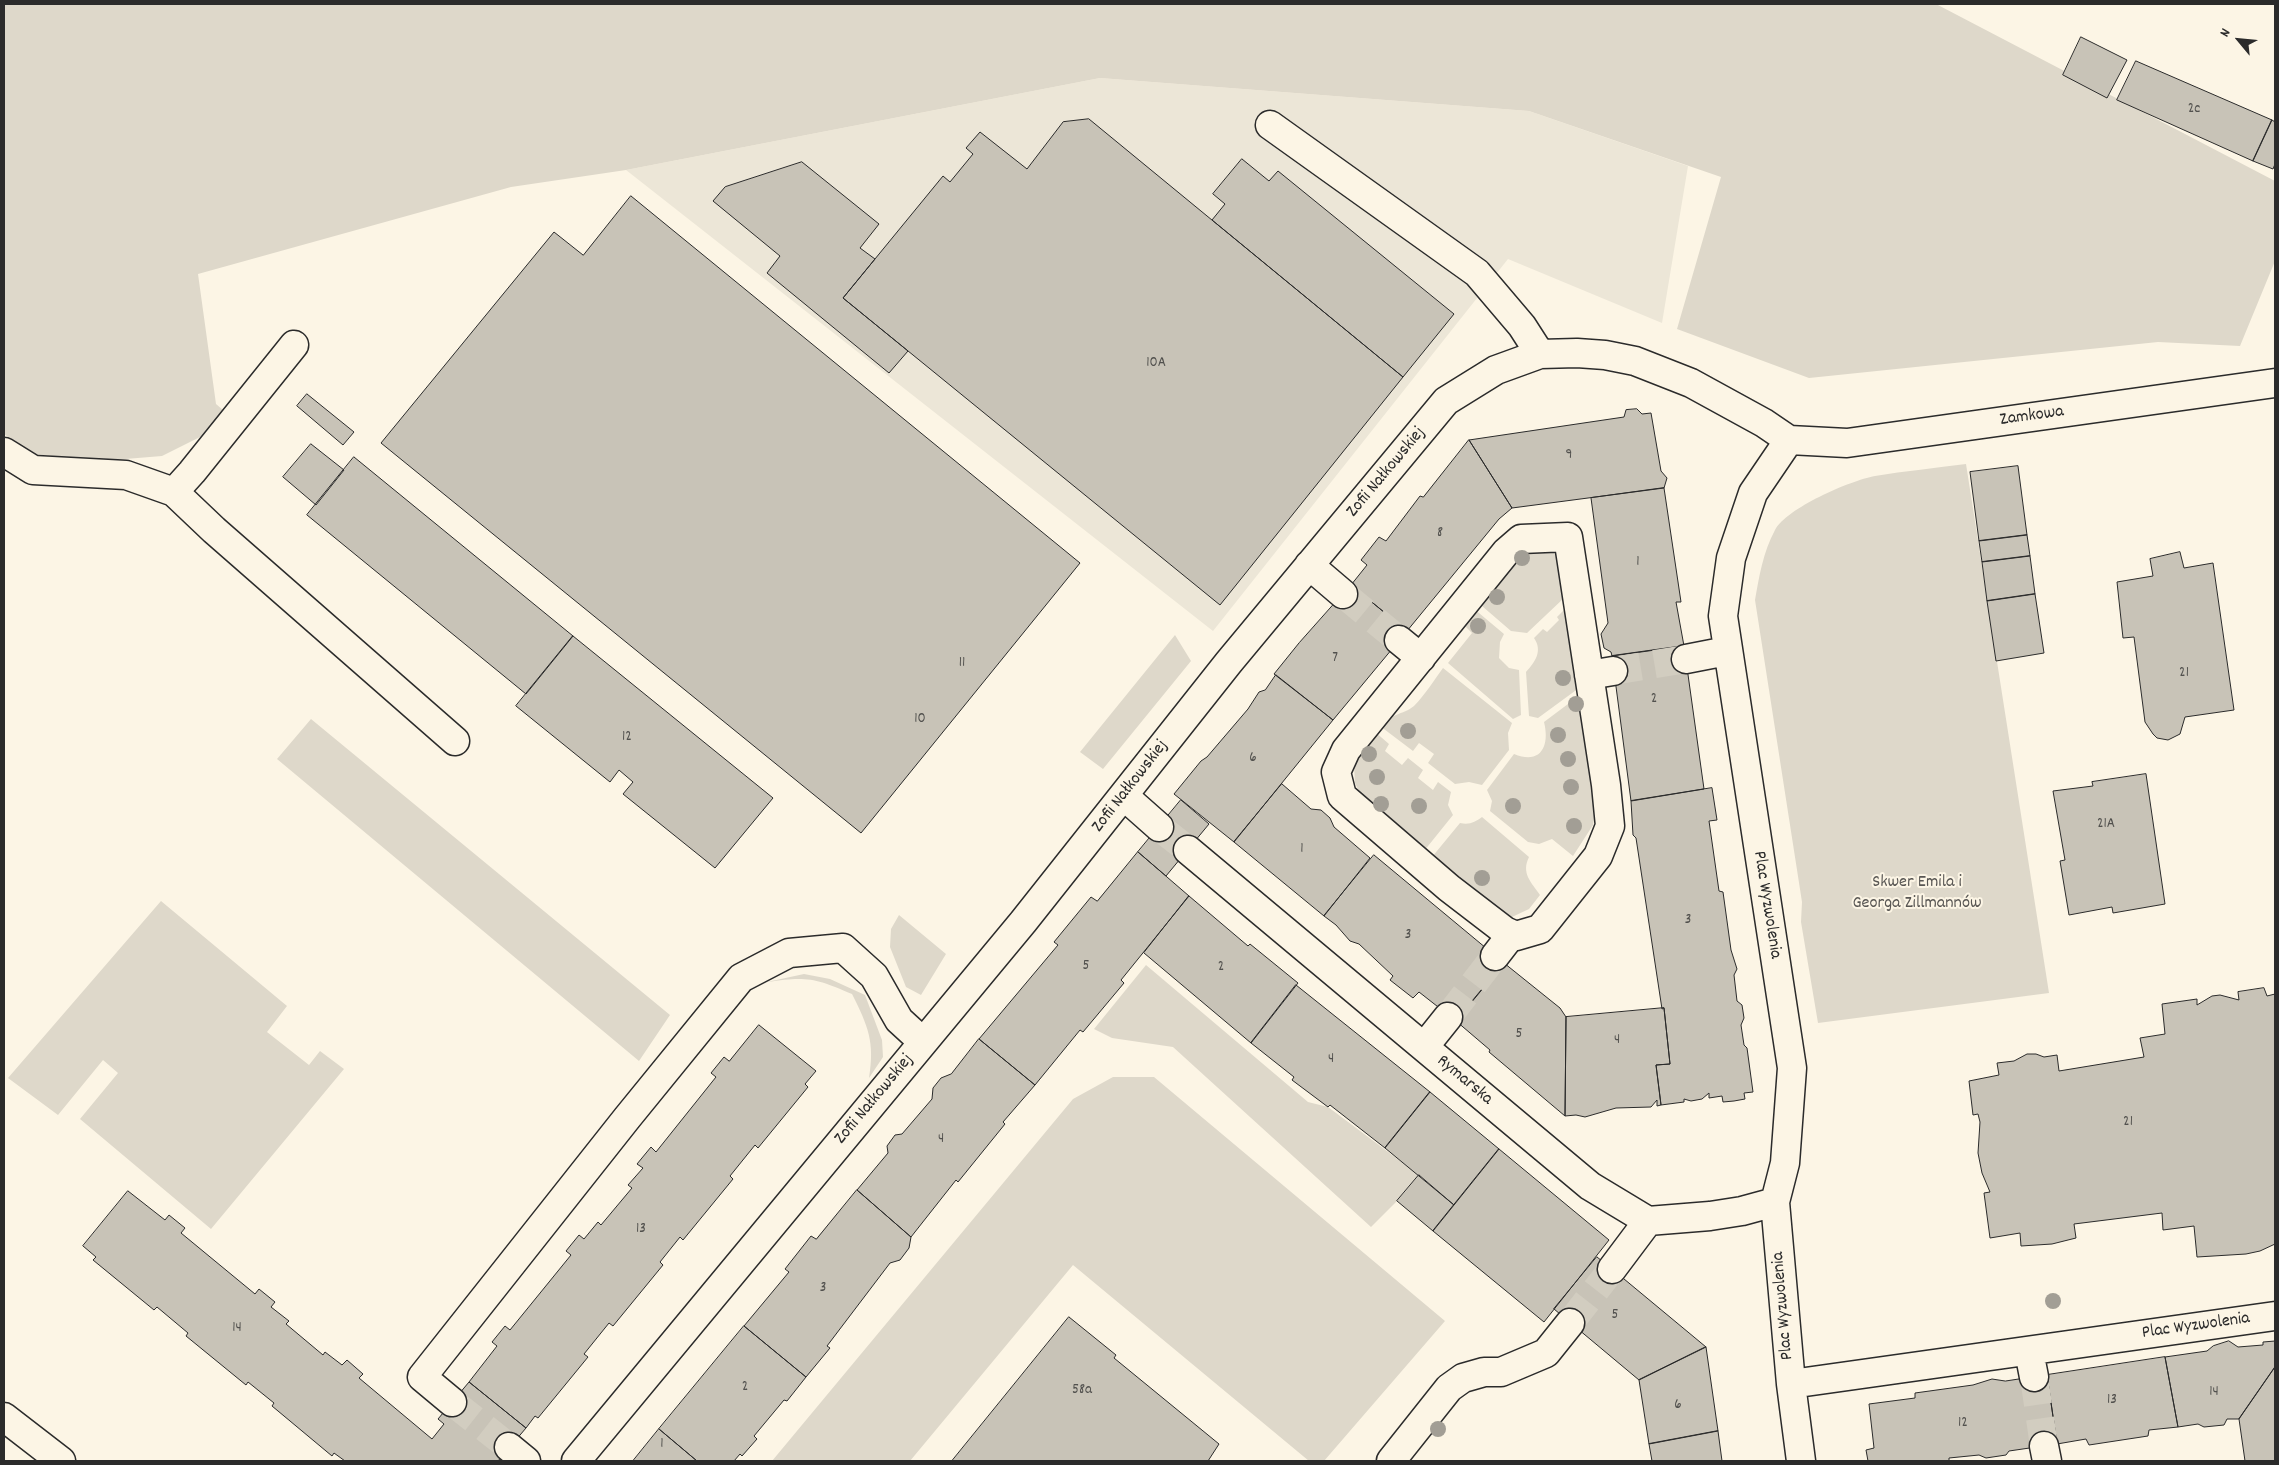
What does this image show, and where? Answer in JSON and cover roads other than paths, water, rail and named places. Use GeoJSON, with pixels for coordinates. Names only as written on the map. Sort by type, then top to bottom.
{"type":"FeatureCollection","features":[{"type":"Feature","properties":{"kind":"street"},"geometry":{"type":"LineString","coordinates":[[1270,126],[1477,273],[1522,326],[1540,354]]}},
{"type":"Feature","properties":{"kind":"street"},"geometry":{"type":"LineString","coordinates":[[174,492],[294,345]]}},
{"type":"Feature","properties":{"kind":"street","name":"Zofii Nałkowskiej"},"geometry":{"type":"LineString","coordinates":[[576,1461],[923,1042],[1124,796],[1229,662],[1446,401],[1496,370],[1540,354],[1605,354],[1635,361],[1692,383],[1764,423],[1789,440]]}},
{"type":"Feature","properties":{"kind":"street","name":"Zamkowa"},"geometry":{"type":"LineString","coordinates":[[1789,440],[1847,443],[2275,383]]}},
{"type":"Feature","properties":{"kind":"street","name":"Plac Wyzwolenia"},"geometry":{"type":"LineString","coordinates":[[1789,440],[1753,493],[1731,558],[1723,616],[1792,1068],[1785,1163],[1775,1202],[1791,1384],[1801,1461]]}},
{"type":"Feature","properties":{"kind":"street"},"geometry":{"type":"LineString","coordinates":[[4,452],[33,470],[126,475],[174,492],[214,530],[455,741]]}},
{"type":"Feature","properties":{"kind":"street"},"geometry":{"type":"LineString","coordinates":[[1568,537],[1601,673],[1610,826],[1598,856],[1540,929],[1516,936],[1505,931],[1449,888],[1342,796],[1336,772],[1346,750],[1421,658],[1506,552],[1521,538],[1568,537]]}},
{"type":"Feature","properties":{"kind":"street"},"geometry":{"type":"LineString","coordinates":[[1310,565],[1343,594]]}},
{"type":"Feature","properties":{"kind":"street"},"geometry":{"type":"LineString","coordinates":[[1399,640],[1421,658]]}},
{"type":"Feature","properties":{"kind":"street"},"geometry":{"type":"LineString","coordinates":[[1686,659],[1727,652]]}},
{"type":"Feature","properties":{"kind":"street"},"geometry":{"type":"LineString","coordinates":[[1124,796],[1159,827]]}},
{"type":"Feature","properties":{"kind":"street","name":"Rymarska"},"geometry":{"type":"LineString","coordinates":[[1192,854],[1590,1186],[1648,1221]]}},
{"type":"Feature","properties":{"kind":"street"},"geometry":{"type":"LineString","coordinates":[[1496,956],[1512,934]]}},
{"type":"Feature","properties":{"kind":"street"},"geometry":{"type":"LineString","coordinates":[[452,1402],[422,1377],[627,1118],[741,978],[789,952],[843,948],[874,976],[899,1020],[923,1042]]}},
{"type":"Feature","properties":{"kind":"street"},"geometry":{"type":"LineString","coordinates":[[1424,1047],[1448,1016]]}},
{"type":"Feature","properties":{"kind":"street"},"geometry":{"type":"LineString","coordinates":[[1612,1269],[1648,1221],[1742,1211],[1775,1202]]}},
{"type":"Feature","properties":{"kind":"street","name":"Plac Wyzwolenia"},"geometry":{"type":"LineString","coordinates":[[1791,1384],[2275,1316]]}},
{"type":"Feature","properties":{"kind":"street"},"geometry":{"type":"LineString","coordinates":[[1391,1461],[1449,1388],[1463,1378],[1484,1372],[1501,1372],[1546,1353],[1570,1323]]}},
{"type":"Feature","properties":{"kind":"street"},"geometry":{"type":"LineString","coordinates":[[2029,1351],[2034,1377]]}},
{"type":"Feature","properties":{"kind":"street"},"geometry":{"type":"LineString","coordinates":[[4,1417],[60,1461]]}},
{"type":"Feature","properties":{"kind":"tunnel"},"geometry":{"type":"LineString","coordinates":[[1343,594],[1399,640]]}},
{"type":"Feature","properties":{"kind":"tunnel"},"geometry":{"type":"LineString","coordinates":[[1613,671],[1686,659]]}},
{"type":"Feature","properties":{"kind":"tunnel"},"geometry":{"type":"LineString","coordinates":[[1159,827],[1188,850]]}},
{"type":"Feature","properties":{"kind":"tunnel"},"geometry":{"type":"LineString","coordinates":[[1448,1017],[1495,956]]}},
{"type":"Feature","properties":{"kind":"tunnel"},"geometry":{"type":"LineString","coordinates":[[1570,1323],[1612,1269]]}},
{"type":"Feature","properties":{"kind":"tunnel"},"geometry":{"type":"LineString","coordinates":[[2034,1377],[2044,1446]]}},
{"type":"Feature","properties":{"kind":"tunnel"},"geometry":{"type":"LineString","coordinates":[[452,1402],[509,1447]]}},
{"type":"Feature","properties":{"kind":"park label","name":"Skwer Emila i Georga Zillmannów"},"geometry":{"type":"Point","coordinates":[1917,894]}}]}
